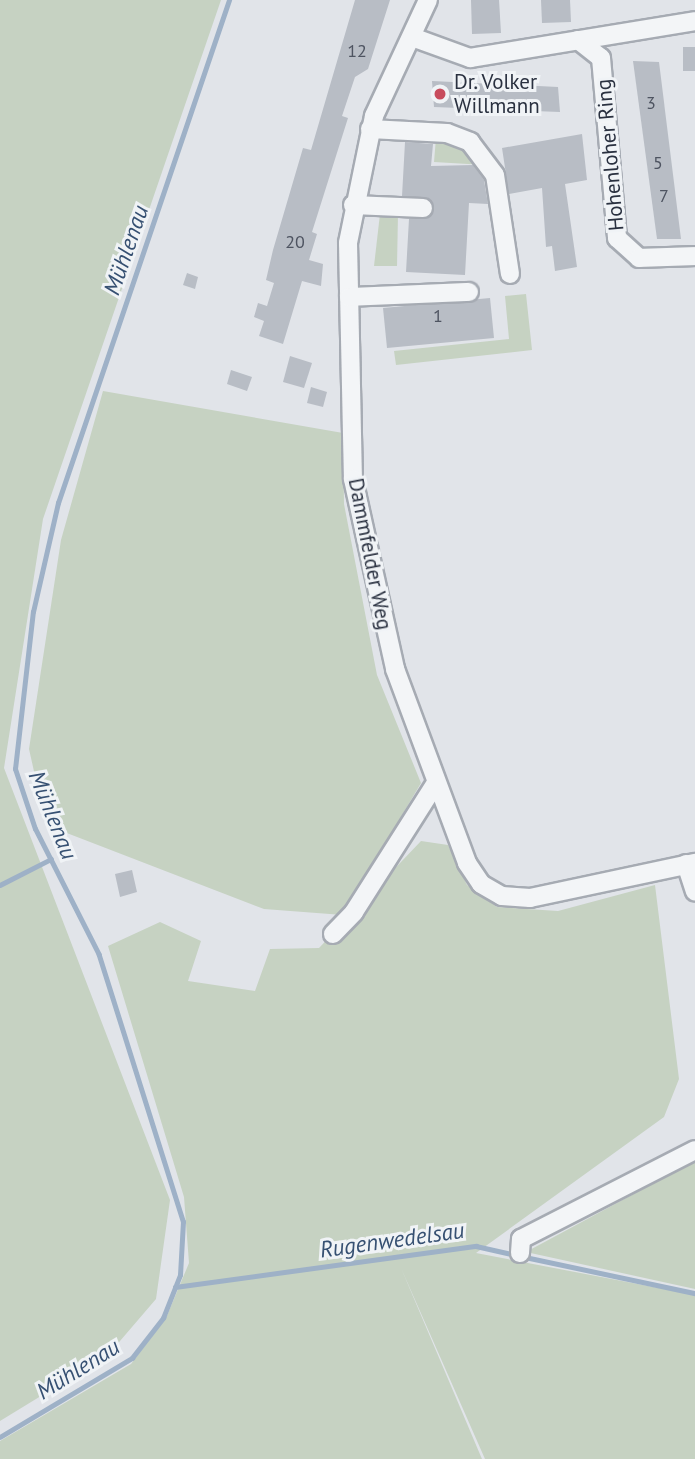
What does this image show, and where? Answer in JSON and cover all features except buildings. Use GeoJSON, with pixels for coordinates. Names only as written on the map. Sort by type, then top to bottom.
{"type":"FeatureCollection","features":[{"type":"Feature","properties":{"kind":"street","name":"Dammfelder Weg"},"geometry":{"type":"LineString","coordinates":[[428,0],[370,129],[353,205],[349,297],[353,479],[371,580],[436,783],[467,863],[481,884],[502,896],[530,898],[690,863]]}},
{"type":"Feature","properties":{"kind":"street"},"geometry":{"type":"LineString","coordinates":[[412,37],[470,58],[695,21]]}},
{"type":"Feature","properties":{"kind":"street","name":"Hohenloher Ring"},"geometry":{"type":"LineString","coordinates":[[578,40],[601,58],[617,238],[639,258],[695,256]]}},
{"type":"Feature","properties":{"kind":"street"},"geometry":{"type":"LineString","coordinates":[[370,129],[447,133],[470,142],[495,175],[510,274]]}},
{"type":"Feature","properties":{"kind":"street"},"geometry":{"type":"LineString","coordinates":[[353,205],[423,208]]}},
{"type":"Feature","properties":{"kind":"street"},"geometry":{"type":"LineString","coordinates":[[349,297],[469,292]]}},
{"type":"Feature","properties":{"kind":"street"},"geometry":{"type":"LineString","coordinates":[[332,934],[354,912],[436,783]]}},
{"type":"Feature","properties":{"kind":"street"},"geometry":{"type":"LineString","coordinates":[[690,863],[695,892]]}},
{"type":"Feature","properties":{"kind":"street"},"geometry":{"type":"LineString","coordinates":[[520,1253],[521,1240],[695,1150]]}},
{"type":"Feature","properties":{"kind":"green space"},"geometry":{"type":"Polygon","coordinates":[[[0,0],[221,0],[43,519],[4,768],[170,1200],[156,1299],[108,1355],[0,1421],[0,0]]]}},
{"type":"Feature","properties":{"kind":"green space"},"geometry":{"type":"Polygon","coordinates":[[[436,138],[460,143],[485,165],[434,162],[436,138]]]}},
{"type":"Feature","properties":{"kind":"green space"},"geometry":{"type":"Polygon","coordinates":[[[380,214],[398,214],[397,266],[374,266],[380,214]]]}},
{"type":"Feature","properties":{"kind":"green space"},"geometry":{"type":"Polygon","coordinates":[[[526,294],[532,350],[396,365],[394,351],[509,339],[505,296],[526,294]]]}},
{"type":"Feature","properties":{"kind":"green space"},"geometry":{"type":"Polygon","coordinates":[[[103,391],[343,433],[344,504],[377,675],[421,783],[343,915],[264,909],[46,825],[29,749],[61,540],[103,391]]]}},
{"type":"Feature","properties":{"kind":"green space"},"geometry":{"type":"Polygon","coordinates":[[[421,841],[448,845],[467,885],[497,907],[558,911],[655,885],[679,1079],[664,1117],[476,1253],[695,1295],[695,1459],[485,1459],[401,1268],[482,1459],[0,1459],[0,1441],[131,1364],[166,1318],[189,1263],[184,1197],[108,946],[160,922],[201,941],[188,981],[255,991],[270,949],[319,948],[421,841]]]}},
{"type":"Feature","properties":{"kind":"green space"},"geometry":{"type":"Polygon","coordinates":[[[695,1161],[695,1289],[526,1252],[695,1161]]]}},
{"type":"Feature","properties":{"kind":"waterway","name":"Mühlenau"},"geometry":{"type":"LineString","coordinates":[[0,1437],[132,1358],[163,1318],[180,1275],[183,1222],[99,955],[35,829],[15,769],[33,612],[58,503],[229,0]]}},
{"type":"Feature","properties":{"kind":"waterway"},"geometry":{"type":"LineString","coordinates":[[0,885],[51,859]]}},
{"type":"Feature","properties":{"kind":"waterway","name":"Rugenwedelsau"},"geometry":{"type":"LineString","coordinates":[[175,1287],[476,1246],[516,1255]]}},
{"type":"Feature","properties":{"kind":"waterway","name":"Rugenwedelsau"},"geometry":{"type":"LineString","coordinates":[[525,1257],[695,1293]]}},
{"type":"Feature","properties":{"kind":"place","name":"Dr. Volker Willmann"},"geometry":{"type":"Point","coordinates":[440,94]}}]}
